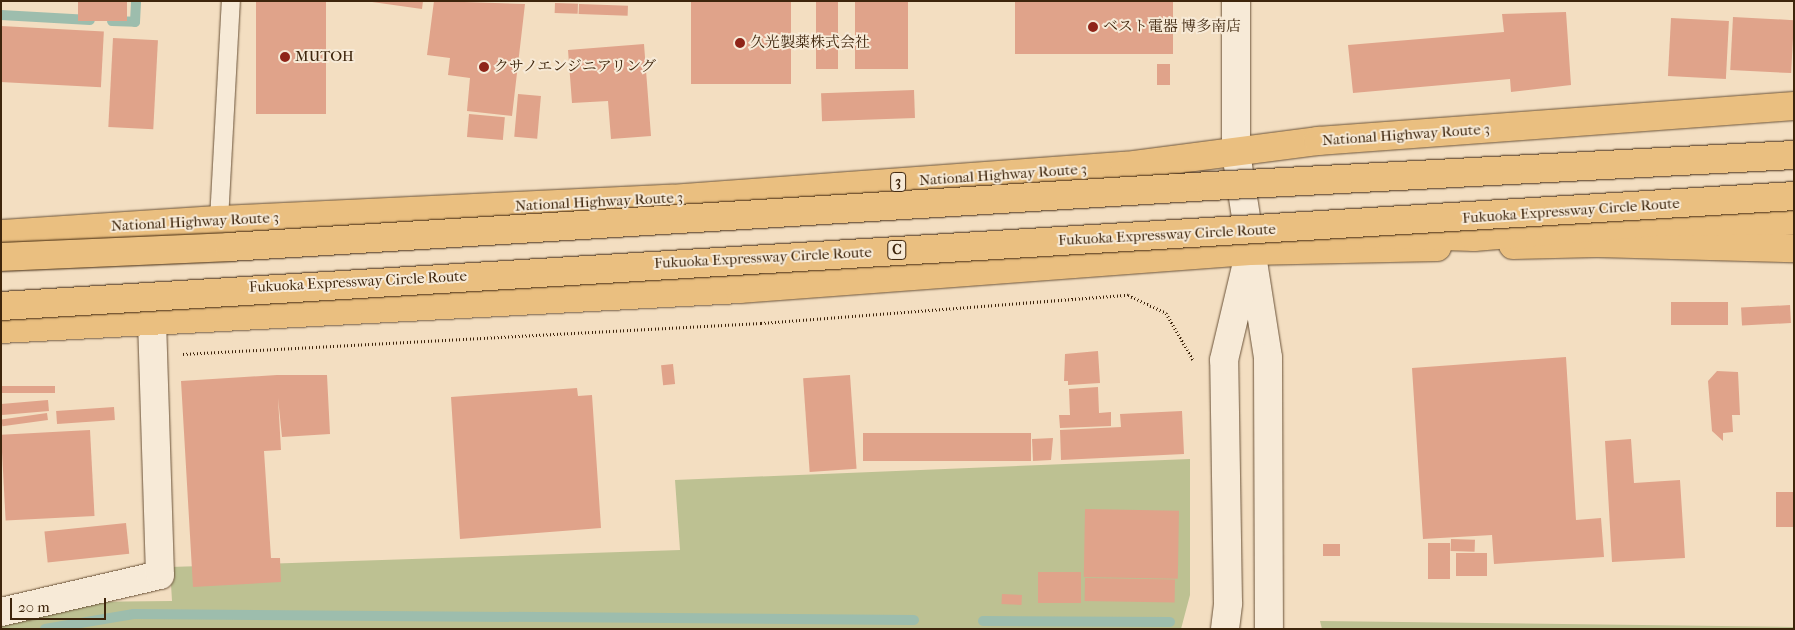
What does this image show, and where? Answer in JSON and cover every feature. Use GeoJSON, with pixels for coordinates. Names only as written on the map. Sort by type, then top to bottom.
{"type":"FeatureCollection","features":[{"type":"Feature","properties":{"kind":"highway","name":"National Highway Route 3"},"geometry":{"type":"LineString","coordinates":[[1,234],[219,220],[671,199],[1125,166],[1318,141],[1794,106]]}},
{"type":"Feature","properties":{"kind":"highway"},"geometry":{"type":"LineString","coordinates":[[1652,165],[1794,150]]}},
{"type":"Feature","properties":{"kind":"highway"},"geometry":{"type":"LineString","coordinates":[[1,257],[229,247],[1210,186],[1652,165],[1794,155]]}},
{"type":"Feature","properties":{"kind":"highway","name":"Fukuoka Expressway Circle Route"},"geometry":{"type":"LineString","coordinates":[[1,306],[1206,231],[1276,230],[1794,196]]}},
{"type":"Feature","properties":{"kind":"highway"},"geometry":{"type":"LineString","coordinates":[[1276,230],[1474,237],[1653,222],[1794,220]]}},
{"type":"Feature","properties":{"kind":"highway"},"geometry":{"type":"LineString","coordinates":[[1,329],[739,289],[1250,251],[1597,243],[1794,248]]}},
{"type":"Feature","properties":{"kind":"street"},"geometry":{"type":"LineString","coordinates":[[1236,1],[1236,153],[1268,358],[1269,629]]}},
{"type":"Feature","properties":{"kind":"street"},"geometry":{"type":"LineString","coordinates":[[1225,629],[1228,603],[1224,360],[1250,251]]}},
{"type":"Feature","properties":{"kind":"street"},"geometry":{"type":"LineString","coordinates":[[1,612],[160,575],[152,320]]}},
{"type":"Feature","properties":{"kind":"lane"},"geometry":{"type":"LineString","coordinates":[[219,220],[231,1]]}},
{"type":"Feature","properties":{"kind":"path"},"geometry":{"type":"LineString","coordinates":[[180,354],[761,322],[1128,295],[1166,313],[1194,363]]}},
{"type":"Feature","properties":{"kind":"green space"},"geometry":{"type":"Polygon","coordinates":[[[1190,459],[1190,595],[1181,629],[1,629],[1,623],[76,602],[172,601],[170,567],[680,550],[675,480],[1190,459]]]}},
{"type":"Feature","properties":{"kind":"green space"},"geometry":{"type":"Polygon","coordinates":[[[1320,621],[1794,627],[1794,629],[1322,629],[1320,621]]]}},
{"type":"Feature","properties":{"kind":"building"},"geometry":{"type":"Polygon","coordinates":[[[78,1],[127,1],[127,21],[78,21],[78,1]]]}},
{"type":"Feature","properties":{"kind":"building","name":"MUTOH"},"geometry":{"type":"Polygon","coordinates":[[[256,1],[326,1],[326,114],[256,114],[256,1]]]}},
{"type":"Feature","properties":{"kind":"building"},"geometry":{"type":"Polygon","coordinates":[[[365,1],[423,1],[422,9],[365,1]]]}},
{"type":"Feature","properties":{"kind":"building","name":"クサノエンジニアリング"},"geometry":{"type":"Polygon","coordinates":[[[434,1],[525,4],[512,116],[467,111],[470,78],[448,75],[450,58],[427,55],[434,1]]]}},
{"type":"Feature","properties":{"kind":"building","name":"久光製薬株式会社"},"geometry":{"type":"Polygon","coordinates":[[[691,1],[791,1],[791,84],[691,84],[691,1]]]}},
{"type":"Feature","properties":{"kind":"building"},"geometry":{"type":"Polygon","coordinates":[[[816,1],[838,1],[838,69],[816,69],[816,1]]]}},
{"type":"Feature","properties":{"kind":"building"},"geometry":{"type":"Polygon","coordinates":[[[855,1],[908,1],[908,69],[855,69],[855,1]]]}},
{"type":"Feature","properties":{"kind":"building","name":"ベスト電器 博多南店"},"geometry":{"type":"Polygon","coordinates":[[[1015,1],[1173,1],[1173,54],[1015,54],[1015,1]]]}},
{"type":"Feature","properties":{"kind":"building"},"geometry":{"type":"Polygon","coordinates":[[[555,3],[578,4],[578,14],[555,13],[555,3]]]}},
{"type":"Feature","properties":{"kind":"building"},"geometry":{"type":"Polygon","coordinates":[[[579,4],[628,6],[628,16],[579,14],[579,4]]]}},
{"type":"Feature","properties":{"kind":"building"},"geometry":{"type":"Polygon","coordinates":[[[1566,12],[1571,85],[1511,92],[1510,79],[1353,93],[1348,45],[1504,32],[1502,14],[1566,12]]]}},
{"type":"Feature","properties":{"kind":"building"},"geometry":{"type":"Polygon","coordinates":[[[1733,17],[1794,20],[1791,73],[1730,70],[1733,17]]]}},
{"type":"Feature","properties":{"kind":"building"},"geometry":{"type":"Polygon","coordinates":[[[1671,18],[1729,21],[1726,79],[1668,76],[1671,18]]]}},
{"type":"Feature","properties":{"kind":"building"},"geometry":{"type":"Polygon","coordinates":[[[1,26],[104,31],[101,87],[1,82],[1,26]]]}},
{"type":"Feature","properties":{"kind":"building"},"geometry":{"type":"Polygon","coordinates":[[[113,38],[158,40],[153,129],[108,127],[113,38]]]}},
{"type":"Feature","properties":{"kind":"building"},"geometry":{"type":"Polygon","coordinates":[[[644,44],[651,136],[611,139],[608,101],[572,103],[568,50],[644,44]]]}},
{"type":"Feature","properties":{"kind":"building"},"geometry":{"type":"Polygon","coordinates":[[[1157,64],[1170,64],[1170,85],[1157,85],[1157,64]]]}},
{"type":"Feature","properties":{"kind":"building"},"geometry":{"type":"Polygon","coordinates":[[[914,90],[915,118],[822,121],[821,93],[914,90]]]}},
{"type":"Feature","properties":{"kind":"building"},"geometry":{"type":"Polygon","coordinates":[[[518,94],[541,96],[537,139],[514,137],[518,94]]]}},
{"type":"Feature","properties":{"kind":"building"},"geometry":{"type":"Polygon","coordinates":[[[469,114],[505,117],[503,140],[467,137],[469,114]]]}},
{"type":"Feature","properties":{"kind":"building"},"geometry":{"type":"Polygon","coordinates":[[[1671,302],[1728,302],[1728,325],[1671,325],[1671,302]]]}},
{"type":"Feature","properties":{"kind":"building"},"geometry":{"type":"Polygon","coordinates":[[[1790,305],[1791,323],[1742,326],[1741,308],[1790,305]]]}},
{"type":"Feature","properties":{"kind":"building"},"geometry":{"type":"Polygon","coordinates":[[[1098,351],[1100,383],[1068,385],[1068,381],[1064,381],[1065,354],[1098,351]]]}},
{"type":"Feature","properties":{"kind":"building"},"geometry":{"type":"Polygon","coordinates":[[[1566,357],[1576,520],[1601,518],[1604,557],[1494,564],[1492,535],[1423,539],[1412,368],[1566,357]]]}},
{"type":"Feature","properties":{"kind":"building"},"geometry":{"type":"Polygon","coordinates":[[[673,364],[675,384],[663,385],[661,365],[673,364]]]}},
{"type":"Feature","properties":{"kind":"building"},"geometry":{"type":"Polygon","coordinates":[[[1717,371],[1738,372],[1740,415],[1732,415],[1733,432],[1723,433],[1723,441],[1712,431],[1708,381],[1717,371]]]}},
{"type":"Feature","properties":{"kind":"building"},"geometry":{"type":"Polygon","coordinates":[[[277,375],[327,375],[330,434],[282,437],[278,398],[281,450],[264,451],[271,558],[280,558],[281,582],[193,587],[181,381],[277,375]]]}},
{"type":"Feature","properties":{"kind":"building"},"geometry":{"type":"Polygon","coordinates":[[[850,375],[857,469],[810,472],[803,378],[850,375]]]}},
{"type":"Feature","properties":{"kind":"building"},"geometry":{"type":"Polygon","coordinates":[[[1,386],[55,386],[55,393],[1,393],[1,386]]]}},
{"type":"Feature","properties":{"kind":"building"},"geometry":{"type":"Polygon","coordinates":[[[1098,387],[1099,413],[1111,412],[1111,426],[1060,428],[1059,415],[1070,415],[1069,389],[1098,387]]]}},
{"type":"Feature","properties":{"kind":"building"},"geometry":{"type":"Polygon","coordinates":[[[577,388],[578,396],[592,395],[601,528],[460,539],[451,397],[577,388]]]}},
{"type":"Feature","properties":{"kind":"building"},"geometry":{"type":"Polygon","coordinates":[[[48,400],[49,411],[2,415],[1,404],[48,400]]]}},
{"type":"Feature","properties":{"kind":"building"},"geometry":{"type":"Polygon","coordinates":[[[114,407],[115,420],[57,424],[56,411],[114,407]]]}},
{"type":"Feature","properties":{"kind":"building"},"geometry":{"type":"Polygon","coordinates":[[[1182,411],[1184,454],[1061,460],[1060,430],[1121,427],[1120,414],[1182,411]]]}},
{"type":"Feature","properties":{"kind":"building"},"geometry":{"type":"Polygon","coordinates":[[[47,413],[48,420],[2,426],[1,419],[47,413]]]}},
{"type":"Feature","properties":{"kind":"building"},"geometry":{"type":"Polygon","coordinates":[[[90,430],[95,516],[6,521],[1,435],[90,430]]]}},
{"type":"Feature","properties":{"kind":"building"},"geometry":{"type":"Polygon","coordinates":[[[863,433],[1031,433],[1031,461],[863,461],[863,433]]]}},
{"type":"Feature","properties":{"kind":"building"},"geometry":{"type":"Polygon","coordinates":[[[1053,438],[1051,460],[1033,461],[1032,439],[1053,438]]]}},
{"type":"Feature","properties":{"kind":"building"},"geometry":{"type":"Polygon","coordinates":[[[1631,439],[1634,483],[1680,480],[1685,558],[1612,562],[1605,441],[1631,439]]]}},
{"type":"Feature","properties":{"kind":"building"},"geometry":{"type":"Polygon","coordinates":[[[1776,492],[1794,492],[1794,527],[1776,527],[1776,492]]]}},
{"type":"Feature","properties":{"kind":"building"},"geometry":{"type":"Polygon","coordinates":[[[1085,509],[1179,511],[1178,579],[1084,577],[1085,509]]]}},
{"type":"Feature","properties":{"kind":"building"},"geometry":{"type":"Polygon","coordinates":[[[126,523],[129,554],[48,562],[44,532],[126,523]]]}},
{"type":"Feature","properties":{"kind":"building"},"geometry":{"type":"Polygon","coordinates":[[[1451,539],[1475,540],[1475,552],[1451,551],[1451,539]]]}},
{"type":"Feature","properties":{"kind":"building"},"geometry":{"type":"Polygon","coordinates":[[[1428,543],[1450,543],[1450,579],[1428,579],[1428,543]]]}},
{"type":"Feature","properties":{"kind":"building"},"geometry":{"type":"Polygon","coordinates":[[[1323,544],[1340,544],[1340,556],[1323,556],[1323,544]]]}},
{"type":"Feature","properties":{"kind":"building"},"geometry":{"type":"Polygon","coordinates":[[[1456,553],[1487,553],[1487,576],[1456,576],[1456,553]]]}},
{"type":"Feature","properties":{"kind":"building"},"geometry":{"type":"Polygon","coordinates":[[[1038,572],[1081,572],[1081,603],[1038,603],[1038,572]]]}},
{"type":"Feature","properties":{"kind":"building"},"geometry":{"type":"Polygon","coordinates":[[[1085,578],[1175,580],[1175,603],[1085,601],[1085,578]]]}},
{"type":"Feature","properties":{"kind":"building"},"geometry":{"type":"Polygon","coordinates":[[[1002,594],[1022,595],[1021,605],[1001,604],[1002,594]]]}},
{"type":"Feature","properties":{"kind":"waterway"},"geometry":{"type":"LineString","coordinates":[[112,21],[135,22],[136,1]]}},
{"type":"Feature","properties":{"kind":"waterway"},"geometry":{"type":"LineString","coordinates":[[1,15],[90,20]]}},
{"type":"Feature","properties":{"kind":"waterway"},"geometry":{"type":"LineString","coordinates":[[45,629],[134,614],[914,620]]}},
{"type":"Feature","properties":{"kind":"waterway"},"geometry":{"type":"LineString","coordinates":[[983,621],[1170,622]]}},
{"type":"Feature","properties":{"kind":"place","name":"ベスト電器 博多南店"},"geometry":{"type":"Point","coordinates":[1093,27]}},
{"type":"Feature","properties":{"kind":"place","name":"久光製薬株式会社"},"geometry":{"type":"Point","coordinates":[740,43]}},
{"type":"Feature","properties":{"kind":"place","name":"MUTOH"},"geometry":{"type":"Point","coordinates":[285,57]}},
{"type":"Feature","properties":{"kind":"place","name":"クサノエンジニアリング"},"geometry":{"type":"Point","coordinates":[484,67]}}]}
